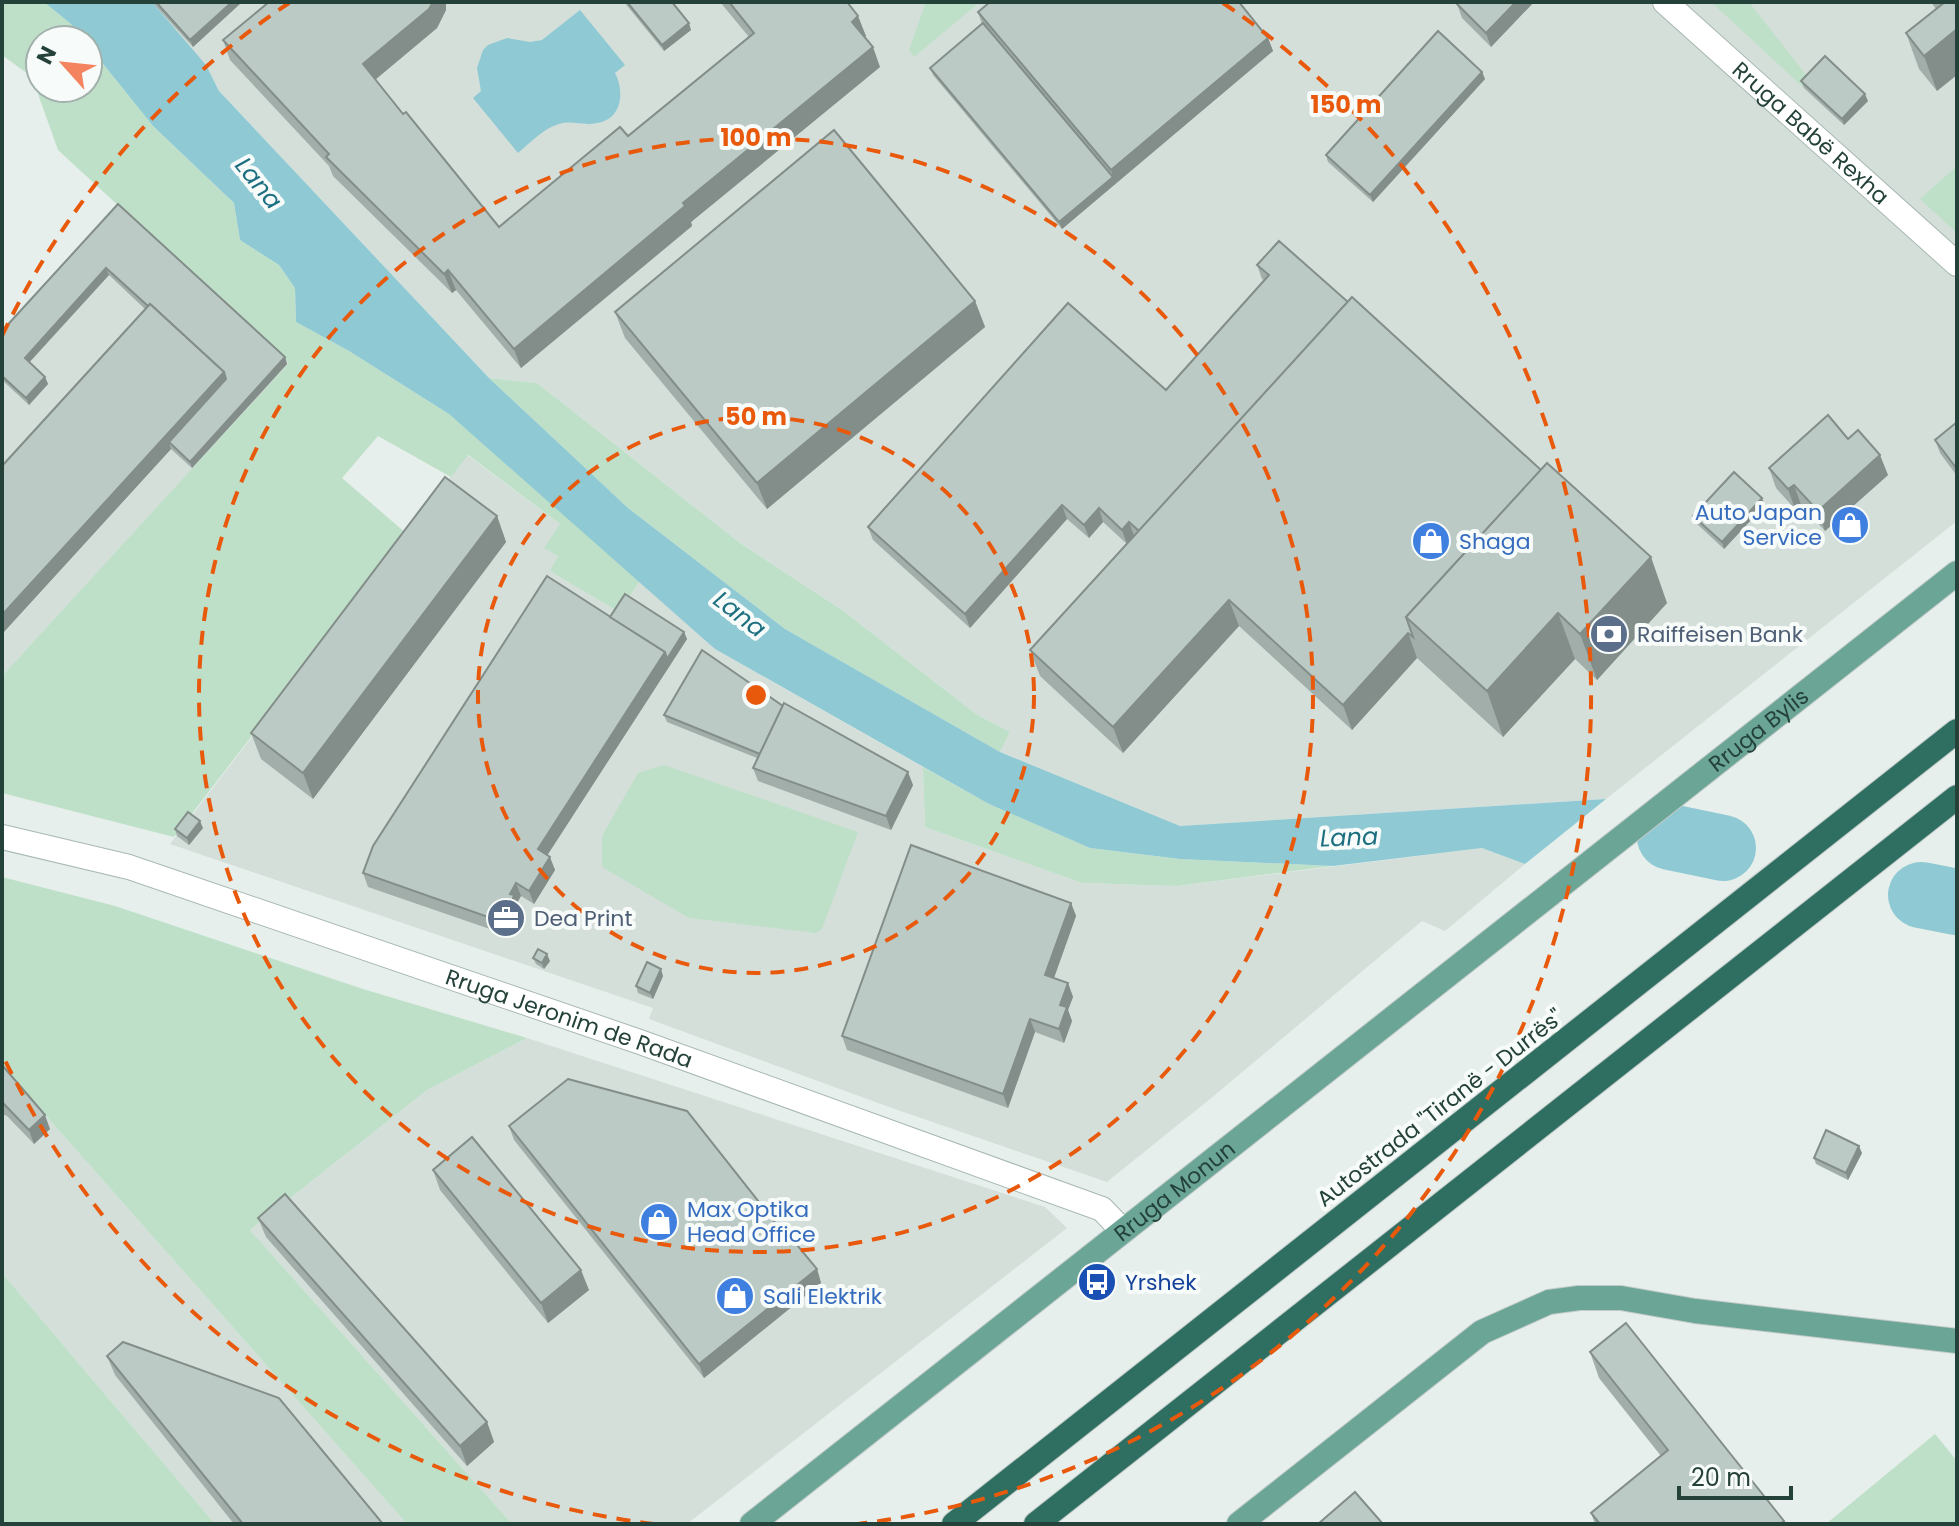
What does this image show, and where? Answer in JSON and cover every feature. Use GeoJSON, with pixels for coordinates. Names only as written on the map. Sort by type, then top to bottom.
{"type":"FeatureCollection","features":[{"type":"Feature","properties":{"kind":"highway","name":"Autostrada \"Tiranë - Durrës\""},"geometry":{"type":"LineString","coordinates":[[954,1524],[1957,731]]}},
{"type":"Feature","properties":{"kind":"highway"},"geometry":{"type":"LineString","coordinates":[[1036,1524],[1957,797]]}},
{"type":"Feature","properties":{"kind":"main road","name":"Rruga Bylis"},"geometry":{"type":"LineString","coordinates":[[1560,886],[1957,573]]}},
{"type":"Feature","properties":{"kind":"main road","name":"Rruga Monun"},"geometry":{"type":"LineString","coordinates":[[752,1524],[1560,886]]}},
{"type":"Feature","properties":{"kind":"main road"},"geometry":{"type":"LineString","coordinates":[[1246,1522],[1482,1332],[1549,1302],[1621,1298],[1695,1311],[1957,1341]]}},
{"type":"Feature","properties":{"kind":"street","name":"Rruga Babë Rexha"},"geometry":{"type":"LineString","coordinates":[[1665,2],[1957,264]]}},
{"type":"Feature","properties":{"kind":"street","name":"Rruga Jeronim de Rada"},"geometry":{"type":"LineString","coordinates":[[2,837],[129,867],[640,1042],[1102,1209],[1123,1231]]}},
{"type":"Feature","properties":{"kind":"shaded area"},"geometry":{"type":"Polygon","coordinates":[[[150,2],[1957,2],[1957,521],[1606,799],[1180,826],[1000,752],[1010,732],[976,714],[842,610],[740,543],[537,383],[489,378],[219,91],[206,65],[150,2]]]}},
{"type":"Feature","properties":{"kind":"shaded area"},"geometry":{"type":"Polygon","coordinates":[[[121,209],[290,363],[2,676],[2,337],[121,209]]]}},
{"type":"Feature","properties":{"kind":"shaded area","name":"Dea Print"},"geometry":{"type":"Polygon","coordinates":[[[467,455],[560,524],[558,556],[551,571],[619,612],[640,581],[715,649],[923,767],[925,827],[1082,883],[1177,886],[1482,848],[1525,864],[1445,931],[1422,921],[1107,1182],[889,1107],[649,1019],[653,1008],[170,844],[467,455]]]}},
{"type":"Feature","properties":{"kind":"shaded area"},"geometry":{"type":"Polygon","coordinates":[[[527,1038],[1045,1207],[1067,1228],[687,1524],[512,1524],[250,1230],[427,1090],[527,1038]]]}},
{"type":"Feature","properties":{"kind":"shaded area"},"geometry":{"type":"Polygon","coordinates":[[[2,1066],[407,1524],[215,1524],[2,1273],[2,1066]]]}},
{"type":"Feature","properties":{"kind":"green space"},"geometry":{"type":"Polygon","coordinates":[[[2,2],[44,2],[71,24],[24,24],[24,71],[2,55],[2,2]]]}},
{"type":"Feature","properties":{"kind":"green space"},"geometry":{"type":"Polygon","coordinates":[[[926,2],[980,2],[914,57],[909,50],[926,2]]]}},
{"type":"Feature","properties":{"kind":"green space"},"geometry":{"type":"Polygon","coordinates":[[[1711,2],[1749,2],[1810,80],[1803,87],[1711,2]]]}},
{"type":"Feature","properties":{"kind":"green space"},"geometry":{"type":"Polygon","coordinates":[[[104,65],[153,126],[234,203],[240,240],[279,265],[295,288],[296,322],[349,351],[449,414],[640,581],[619,612],[550,571],[558,556],[544,548],[560,524],[468,455],[451,477],[378,436],[342,478],[407,534],[174,837],[2,793],[2,676],[289,363],[58,150],[42,104],[104,104],[104,65]]]}},
{"type":"Feature","properties":{"kind":"green space"},"geometry":{"type":"Polygon","coordinates":[[[1957,166],[1957,233],[1920,199],[1957,166]]]}},
{"type":"Feature","properties":{"kind":"green space"},"geometry":{"type":"Polygon","coordinates":[[[489,378],[537,383],[740,543],[842,610],[976,714],[1010,732],[1000,752],[785,629],[628,508],[489,378]]]}},
{"type":"Feature","properties":{"kind":"green space"},"geometry":{"type":"Polygon","coordinates":[[[664,765],[858,832],[822,929],[816,933],[689,918],[602,867],[602,836],[638,773],[664,765]]]}},
{"type":"Feature","properties":{"kind":"green space"},"geometry":{"type":"Polygon","coordinates":[[[923,767],[989,804],[1090,848],[1180,859],[1333,866],[1177,886],[1082,883],[925,827],[923,767]]]}},
{"type":"Feature","properties":{"kind":"green space"},"geometry":{"type":"Polygon","coordinates":[[[2,877],[115,906],[363,989],[527,1038],[427,1090],[250,1230],[512,1524],[407,1524],[2,1066],[2,877]]]}},
{"type":"Feature","properties":{"kind":"green space"},"geometry":{"type":"Polygon","coordinates":[[[2,1273],[215,1524],[2,1524],[2,1273]]]}},
{"type":"Feature","properties":{"kind":"green space"},"geometry":{"type":"Polygon","coordinates":[[[1935,1434],[1957,1461],[1957,1524],[1826,1524],[1935,1434]]]}},
{"type":"Feature","properties":{"kind":"water"},"geometry":{"type":"Polygon","coordinates":[[[44,2],[152,2],[206,65],[219,91],[489,378],[628,508],[785,629],[1000,752],[1180,826],[1606,799],[1525,864],[1482,848],[1333,866],[1180,859],[1090,848],[989,804],[715,649],[449,414],[349,351],[296,322],[295,288],[279,265],[240,240],[234,203],[153,126],[104,65],[104,24],[71,24],[44,2]]]}},
{"type":"Feature","properties":{"kind":"water"},"geometry":{"type":"Polygon","coordinates":[[[580,10],[625,65],[615,73],[620,88],[619,104],[612,116],[597,123],[553,126],[518,153],[473,98],[481,91],[477,68],[483,50],[507,38],[530,42],[542,40],[580,10]]]}},
{"type":"Feature","properties":{"kind":"building"},"geometry":{"type":"Polygon","coordinates":[[[156,2],[232,2],[190,40],[156,2]]]}},
{"type":"Feature","properties":{"kind":"building"},"geometry":{"type":"Polygon","coordinates":[[[269,2],[433,2],[429,9],[363,64],[499,227],[620,127],[628,136],[754,33],[729,2],[847,2],[858,16],[852,22],[873,47],[683,203],[685,206],[514,349],[448,270],[444,274],[326,157],[329,154],[223,40],[269,2]]]}},
{"type":"Feature","properties":{"kind":"building"},"geometry":{"type":"Polygon","coordinates":[[[627,2],[672,2],[689,23],[662,45],[627,2]]]}},
{"type":"Feature","properties":{"kind":"building"},"geometry":{"type":"Polygon","coordinates":[[[990,2],[1239,2],[1268,38],[1111,170],[978,12],[990,2]]]}},
{"type":"Feature","properties":{"kind":"building"},"geometry":{"type":"Polygon","coordinates":[[[1516,2],[1486,33],[1457,4],[1516,2]]]}},
{"type":"Feature","properties":{"kind":"building"},"geometry":{"type":"Polygon","coordinates":[[[1945,2],[1957,2],[1957,29],[1924,56],[1906,33],[1945,2]]]}},
{"type":"Feature","properties":{"kind":"building"},"geometry":{"type":"Polygon","coordinates":[[[983,23],[1113,177],[1059,222],[930,68],[983,23]]]}},
{"type":"Feature","properties":{"kind":"building"},"geometry":{"type":"Polygon","coordinates":[[[1438,31],[1482,72],[1370,195],[1326,155],[1438,31]]]}},
{"type":"Feature","properties":{"kind":"building"},"geometry":{"type":"Polygon","coordinates":[[[1825,56],[1865,94],[1842,119],[1801,81],[1825,56]]]}},
{"type":"Feature","properties":{"kind":"building"},"geometry":{"type":"Polygon","coordinates":[[[834,130],[975,301],[757,483],[615,312],[834,130]]]}},
{"type":"Feature","properties":{"kind":"building"},"geometry":{"type":"Polygon","coordinates":[[[118,204],[285,357],[190,462],[169,442],[226,379],[224,372],[106,268],[25,358],[45,377],[26,398],[2,376],[2,331],[118,204]]]}},
{"type":"Feature","properties":{"kind":"building"},"geometry":{"type":"Polygon","coordinates":[[[1279,241],[1348,302],[1139,531],[1129,522],[1122,530],[1099,508],[1084,525],[1062,505],[965,614],[868,527],[1068,303],[1166,390],[1269,275],[1257,265],[1279,241]]]}},
{"type":"Feature","properties":{"kind":"building"},"geometry":{"type":"Polygon","coordinates":[[[1352,297],[1541,470],[1406,617],[1413,637],[1408,633],[1343,705],[1229,600],[1113,727],[1030,650],[1352,297]]]}},
{"type":"Feature","properties":{"kind":"building"},"geometry":{"type":"Polygon","coordinates":[[[150,304],[224,372],[2,615],[2,466],[150,304]]]}},
{"type":"Feature","properties":{"kind":"building"},"geometry":{"type":"Polygon","coordinates":[[[1828,415],[1848,439],[1858,430],[1880,455],[1818,511],[1794,485],[1788,489],[1769,468],[1828,415]]]}},
{"type":"Feature","properties":{"kind":"building"},"geometry":{"type":"Polygon","coordinates":[[[1957,422],[1957,469],[1935,440],[1957,422]]]}},
{"type":"Feature","properties":{"kind":"building"},"geometry":{"type":"Polygon","coordinates":[[[1547,463],[1651,557],[1580,634],[1558,613],[1487,691],[1406,617],[1547,463]]]}},
{"type":"Feature","properties":{"kind":"building"},"geometry":{"type":"Polygon","coordinates":[[[1734,472],[1762,498],[1722,542],[1693,516],[1734,472]]]}},
{"type":"Feature","properties":{"kind":"building"},"geometry":{"type":"Polygon","coordinates":[[[445,477],[497,516],[303,773],[251,733],[445,477]]]}},
{"type":"Feature","properties":{"kind":"building"},"geometry":{"type":"Polygon","coordinates":[[[547,576],[665,652],[538,849],[550,857],[529,891],[516,883],[510,894],[514,895],[505,923],[363,873],[373,846],[547,576]]]}},
{"type":"Feature","properties":{"kind":"building"},"geometry":{"type":"Polygon","coordinates":[[[625,594],[684,632],[667,659],[665,652],[610,617],[625,594]]]}},
{"type":"Feature","properties":{"kind":"building"},"geometry":{"type":"Polygon","coordinates":[[[702,650],[783,706],[760,754],[664,715],[702,650]]]}},
{"type":"Feature","properties":{"kind":"building"},"geometry":{"type":"Polygon","coordinates":[[[784,703],[908,772],[886,816],[753,768],[784,703]]]}},
{"type":"Feature","properties":{"kind":"building"},"geometry":{"type":"Polygon","coordinates":[[[188,812],[200,821],[187,838],[175,829],[188,812]]]}},
{"type":"Feature","properties":{"kind":"building"},"geometry":{"type":"Polygon","coordinates":[[[911,845],[1071,903],[1045,975],[1068,983],[1060,1005],[1067,1007],[1059,1029],[1030,1019],[1003,1094],[842,1036],[911,845]]]}},
{"type":"Feature","properties":{"kind":"building"},"geometry":{"type":"Polygon","coordinates":[[[538,949],[547,954],[542,963],[533,958],[538,949]]]}},
{"type":"Feature","properties":{"kind":"building"},"geometry":{"type":"Polygon","coordinates":[[[647,962],[661,969],[650,993],[636,986],[647,962]]]}},
{"type":"Feature","properties":{"kind":"building"},"geometry":{"type":"Polygon","coordinates":[[[2,1065],[45,1115],[29,1130],[2,1102],[2,1065]]]}},
{"type":"Feature","properties":{"kind":"building"},"geometry":{"type":"Polygon","coordinates":[[[568,1079],[687,1111],[781,1230],[783,1228],[817,1269],[699,1364],[509,1126],[568,1079]]]}},
{"type":"Feature","properties":{"kind":"building"},"geometry":{"type":"Polygon","coordinates":[[[1826,1130],[1859,1146],[1846,1173],[1814,1158],[1826,1130]]]}},
{"type":"Feature","properties":{"kind":"building"},"geometry":{"type":"Polygon","coordinates":[[[472,1137],[581,1270],[541,1303],[433,1170],[472,1137]]]}},
{"type":"Feature","properties":{"kind":"building"},"geometry":{"type":"Polygon","coordinates":[[[285,1194],[487,1422],[460,1446],[258,1218],[285,1194]]]}},
{"type":"Feature","properties":{"kind":"building"},"geometry":{"type":"Polygon","coordinates":[[[1626,1323],[1784,1521],[1780,1524],[1600,1524],[1591,1513],[1668,1450],[1590,1352],[1626,1323]]]}},
{"type":"Feature","properties":{"kind":"building"},"geometry":{"type":"Polygon","coordinates":[[[123,1342],[279,1398],[383,1524],[243,1524],[107,1356],[123,1342]]]}},
{"type":"Feature","properties":{"kind":"building"},"geometry":{"type":"Polygon","coordinates":[[[1355,1492],[1383,1524],[1318,1524],[1355,1492]]]}},
{"type":"Feature","properties":{"kind":"waterway","name":"Lana"},"geometry":{"type":"LineString","coordinates":[[1670,837],[1723,848]]}},
{"type":"Feature","properties":{"kind":"waterway","name":"Lana"},"geometry":{"type":"LineString","coordinates":[[1921,895],[1957,902]]}},
{"type":"Feature","properties":{"kind":"place","name":"Auto Japan Service"},"geometry":{"type":"Point","coordinates":[1850,525]}},
{"type":"Feature","properties":{"kind":"place","name":"Shaga"},"geometry":{"type":"Point","coordinates":[1431,541]}},
{"type":"Feature","properties":{"kind":"place","name":"Raiffeisen Bank"},"geometry":{"type":"Point","coordinates":[1609,634]}},
{"type":"Feature","properties":{"kind":"place","name":"Dea Print"},"geometry":{"type":"Point","coordinates":[506,918]}},
{"type":"Feature","properties":{"kind":"place","name":"Max Optika Head Office"},"geometry":{"type":"Point","coordinates":[659,1222]}},
{"type":"Feature","properties":{"kind":"place","name":"Yrshek"},"geometry":{"type":"Point","coordinates":[1097,1282]}},
{"type":"Feature","properties":{"kind":"place","name":"Sali Elektrik"},"geometry":{"type":"Point","coordinates":[735,1296]}}]}
